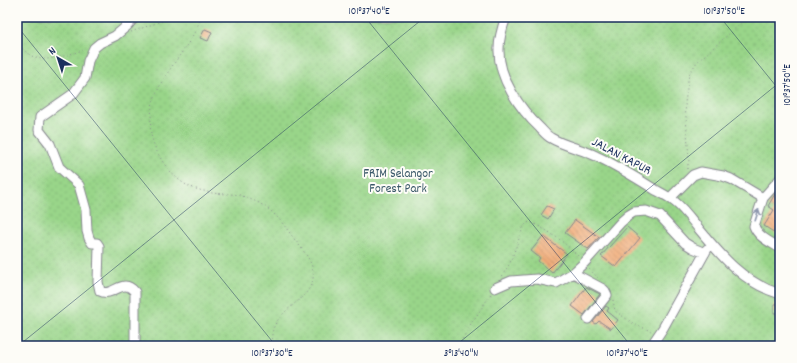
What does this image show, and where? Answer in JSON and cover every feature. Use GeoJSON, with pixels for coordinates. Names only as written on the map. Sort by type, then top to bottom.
{"type":"FeatureCollection","features":[{"type":"Feature","properties":{"kind":"street"},"geometry":{"type":"LineString","coordinates":[[135,17],[115,36],[100,43],[94,48],[88,61],[85,78],[73,94],[40,117],[39,130],[50,144],[59,167],[79,185],[86,210],[87,232],[92,243],[96,243],[99,246],[98,282],[100,291],[110,293],[118,288],[126,286],[131,287],[135,292],[135,346]]}},
{"type":"Feature","properties":{"kind":"street","name":"JALAN KAPUR"},"geometry":{"type":"LineString","coordinates":[[506,17],[500,34],[498,50],[501,65],[505,79],[512,94],[533,122],[550,138],[596,156],[670,198],[681,206],[711,243],[745,278],[780,294]]}},
{"type":"Feature","properties":{"kind":"street"},"geometry":{"type":"LineString","coordinates":[[670,198],[693,175],[701,172],[724,176],[763,198]]}},
{"type":"Feature","properties":{"kind":"street"},"geometry":{"type":"LineString","coordinates":[[780,179],[763,198],[754,226],[756,231],[761,236],[780,248]]}},
{"type":"Feature","properties":{"kind":"street"},"geometry":{"type":"LineString","coordinates":[[495,288],[518,281],[537,280],[556,283],[573,273],[584,263],[628,215],[640,211],[646,211],[660,216],[685,243],[692,248],[705,253]]}},
{"type":"Feature","properties":{"kind":"street"},"geometry":{"type":"LineString","coordinates":[[651,346],[663,328],[711,243]]}},
{"type":"Feature","properties":{"kind":"street"},"geometry":{"type":"LineString","coordinates":[[573,273],[606,292],[606,295],[588,319]]}},
{"type":"Feature","properties":{"kind":"path"},"geometry":{"type":"LineString","coordinates":[[115,36],[132,32],[173,17]]}},
{"type":"Feature","properties":{"kind":"path"},"geometry":{"type":"LineString","coordinates":[[201,17],[196,29],[156,94],[152,106],[151,134],[156,149],[165,165],[177,178],[188,186],[205,192],[240,195],[269,209],[280,220],[309,258],[313,271],[312,284],[304,296],[285,311],[276,322],[272,335],[274,346]]}},
{"type":"Feature","properties":{"kind":"path"},"geometry":{"type":"LineString","coordinates":[[686,174],[689,160],[685,103],[689,74],[697,62],[748,17]]}},
{"type":"Feature","properties":{"kind":"path"},"geometry":{"type":"LineString","coordinates":[[17,43],[35,58],[41,59],[59,57],[94,48]]}},
{"type":"Feature","properties":{"kind":"green space","name":"FRIM Selangor Forest Park"},"geometry":{"type":"Polygon","coordinates":[[[17,17],[780,17],[780,346],[17,346],[17,17]]]}},
{"type":"Feature","properties":{"kind":"building"},"geometry":{"type":"Polygon","coordinates":[[[205,29],[212,32],[208,41],[200,38],[205,29]]]}},
{"type":"Feature","properties":{"kind":"building"},"geometry":{"type":"Polygon","coordinates":[[[775,194],[780,197],[780,236],[764,226],[774,210],[768,206],[775,194]]]}},
{"type":"Feature","properties":{"kind":"building"},"geometry":{"type":"Polygon","coordinates":[[[547,206],[554,209],[548,219],[541,215],[547,206]]]}},
{"type":"Feature","properties":{"kind":"building"},"geometry":{"type":"Polygon","coordinates":[[[575,220],[599,237],[588,249],[565,233],[575,220]]]}},
{"type":"Feature","properties":{"kind":"building"},"geometry":{"type":"Polygon","coordinates":[[[627,227],[640,238],[616,267],[601,256],[627,227]]]}},
{"type":"Feature","properties":{"kind":"building"},"geometry":{"type":"Polygon","coordinates":[[[543,236],[567,254],[552,273],[538,261],[540,258],[531,251],[543,236]]]}},
{"type":"Feature","properties":{"kind":"building"},"geometry":{"type":"Polygon","coordinates":[[[586,287],[600,294],[584,315],[572,306],[586,287]]]}},
{"type":"Feature","properties":{"kind":"building"},"geometry":{"type":"Polygon","coordinates":[[[774,304],[780,304],[780,313],[774,313],[774,304]]]}},
{"type":"Feature","properties":{"kind":"building"},"geometry":{"type":"Polygon","coordinates":[[[606,306],[609,308],[607,311],[618,320],[611,329],[599,321],[596,324],[593,322],[606,306]]]}}]}
